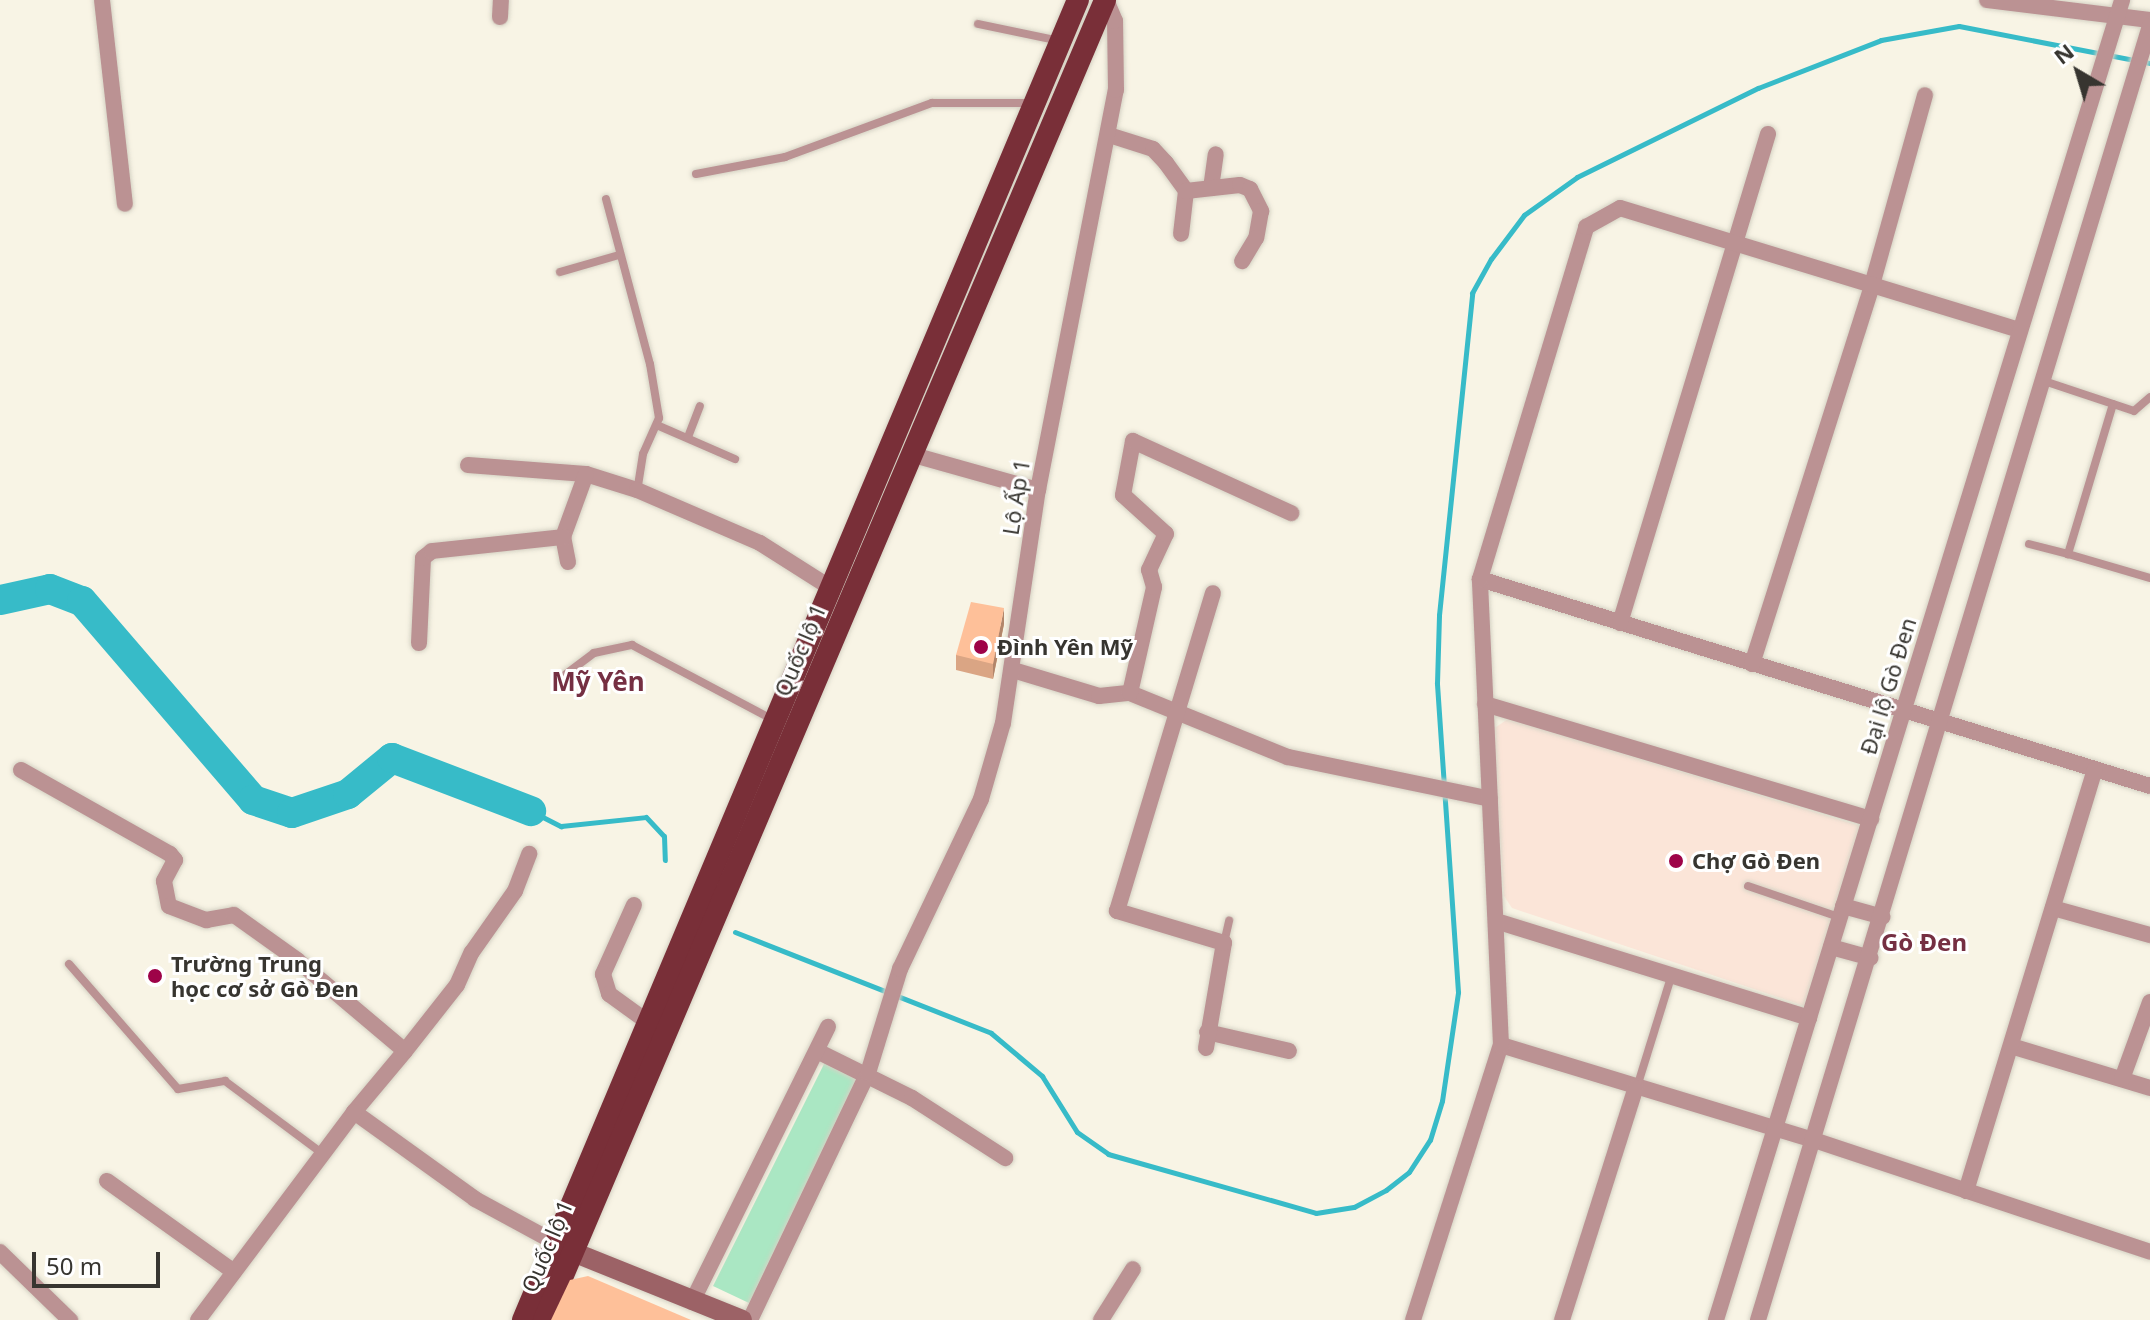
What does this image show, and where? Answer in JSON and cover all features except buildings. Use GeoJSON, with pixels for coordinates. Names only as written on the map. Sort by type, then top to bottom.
{"type":"FeatureCollection","features":[{"type":"Feature","properties":{"kind":"highway","name":"Quốc lộ 1"},"geometry":{"type":"LineString","coordinates":[[544,1320],[564,1248],[649,1023],[1078,0]]}},
{"type":"Feature","properties":{"kind":"highway","name":"Quốc lộ 1"},"geometry":{"type":"LineString","coordinates":[[523,1320],[564,1248],[1105,0]]}},
{"type":"Feature","properties":{"kind":"main road"},"geometry":{"type":"LineString","coordinates":[[564,1248],[742,1320]]}},
{"type":"Feature","properties":{"kind":"street"},"geometry":{"type":"LineString","coordinates":[[102,0],[125,204]]}},
{"type":"Feature","properties":{"kind":"street","name":"Lộ Ấp 1"},"geometry":{"type":"LineString","coordinates":[[750,1320],[868,1073],[895,986],[981,799],[1013,670],[1038,490],[1116,90],[1115,21],[1105,0]]}},
{"type":"Feature","properties":{"kind":"street"},"geometry":{"type":"LineString","coordinates":[[1758,1320],[1871,958],[2150,23],[1987,0]]}},
{"type":"Feature","properties":{"kind":"street"},"geometry":{"type":"LineString","coordinates":[[2116,20],[2122,0]]}},
{"type":"Feature","properties":{"kind":"street","name":"Đại lộ Gò Đen"},"geometry":{"type":"LineString","coordinates":[[1716,1320],[2116,20]]}},
{"type":"Feature","properties":{"kind":"street"},"geometry":{"type":"LineString","coordinates":[[2134,78],[2150,90]]}},
{"type":"Feature","properties":{"kind":"street"},"geometry":{"type":"LineString","coordinates":[[1752,664],[1872,285],[1925,95]]}},
{"type":"Feature","properties":{"kind":"street"},"geometry":{"type":"LineString","coordinates":[[1620,623],[1739,244],[1768,134]]}},
{"type":"Feature","properties":{"kind":"street"},"geometry":{"type":"LineString","coordinates":[[1109,135],[1153,149],[1186,191],[1181,234]]}},
{"type":"Feature","properties":{"kind":"street"},"geometry":{"type":"LineString","coordinates":[[1211,188],[1216,154]]}},
{"type":"Feature","properties":{"kind":"street"},"geometry":{"type":"LineString","coordinates":[[1186,191],[1240,185],[1256,198],[1261,211],[1256,238],[1242,261]]}},
{"type":"Feature","properties":{"kind":"street"},"geometry":{"type":"LineString","coordinates":[[1413,1320],[1501,1045],[1480,579],[1586,227],[1620,208],[2020,330]]}},
{"type":"Feature","properties":{"kind":"street"},"geometry":{"type":"LineString","coordinates":[[1130,693],[1154,587],[1149,570],[1166,534],[1123,495],[1133,441],[1291,513]]}},
{"type":"Feature","properties":{"kind":"street"},"geometry":{"type":"LineString","coordinates":[[910,454],[1038,490]]}},
{"type":"Feature","properties":{"kind":"street"},"geometry":{"type":"LineString","coordinates":[[468,465],[586,474],[637,490],[760,543],[831,588]]}},
{"type":"Feature","properties":{"kind":"street"},"geometry":{"type":"LineString","coordinates":[[568,562],[563,537],[586,474]]}},
{"type":"Feature","properties":{"kind":"street"},"geometry":{"type":"LineString","coordinates":[[419,643],[423,558],[432,551],[563,537]]}},
{"type":"Feature","properties":{"kind":"street"},"geometry":{"type":"LineString","coordinates":[[1480,579],[2150,786]]}},
{"type":"Feature","properties":{"kind":"street"},"geometry":{"type":"LineString","coordinates":[[1213,593],[1181,709],[1117,911],[1224,943],[1206,1040],[1289,1051]]}},
{"type":"Feature","properties":{"kind":"street"},"geometry":{"type":"LineString","coordinates":[[1013,670],[1099,696],[1130,693],[1181,709],[1288,757],[1490,799]]}},
{"type":"Feature","properties":{"kind":"street"},"geometry":{"type":"LineString","coordinates":[[1485,704],[1871,819]]}},
{"type":"Feature","properties":{"kind":"street"},"geometry":{"type":"LineString","coordinates":[[1966,1191],[2095,769]]}},
{"type":"Feature","properties":{"kind":"street"},"geometry":{"type":"LineString","coordinates":[[21,770],[170,854],[175,860],[164,881],[169,906],[206,920],[234,915],[297,960],[405,1051]]}},
{"type":"Feature","properties":{"kind":"street"},"geometry":{"type":"LineString","coordinates":[[198,1320],[354,1112],[457,985],[472,952],[515,891],[529,854]]}},
{"type":"Feature","properties":{"kind":"street"},"geometry":{"type":"LineString","coordinates":[[634,905],[603,974],[609,994],[649,1023]]}},
{"type":"Feature","properties":{"kind":"street"},"geometry":{"type":"LineString","coordinates":[[2053,908],[2150,935]]}},
{"type":"Feature","properties":{"kind":"street"},"geometry":{"type":"LineString","coordinates":[[1842,911],[1883,917]]}},
{"type":"Feature","properties":{"kind":"street"},"geometry":{"type":"LineString","coordinates":[[1496,921],[1672,973],[1809,1018]]}},
{"type":"Feature","properties":{"kind":"street"},"geometry":{"type":"LineString","coordinates":[[1831,947],[1871,958]]}},
{"type":"Feature","properties":{"kind":"street"},"geometry":{"type":"LineString","coordinates":[[2122,1079],[2150,1002]]}},
{"type":"Feature","properties":{"kind":"street"},"geometry":{"type":"LineString","coordinates":[[692,1302],[828,1027]]}},
{"type":"Feature","properties":{"kind":"street"},"geometry":{"type":"LineString","coordinates":[[1501,1045],[1814,1140],[2150,1252]]}},
{"type":"Feature","properties":{"kind":"street"},"geometry":{"type":"LineString","coordinates":[[2011,1046],[2150,1088]]}},
{"type":"Feature","properties":{"kind":"street"},"geometry":{"type":"LineString","coordinates":[[817,1051],[868,1073],[1005,1158]]}},
{"type":"Feature","properties":{"kind":"street"},"geometry":{"type":"LineString","coordinates":[[1562,1320],[1636,1087]]}},
{"type":"Feature","properties":{"kind":"street"},"geometry":{"type":"LineString","coordinates":[[354,1112],[475,1199],[564,1248]]}},
{"type":"Feature","properties":{"kind":"street"},"geometry":{"type":"LineString","coordinates":[[107,1181],[234,1272]]}},
{"type":"Feature","properties":{"kind":"street"},"geometry":{"type":"LineString","coordinates":[[0,1252],[70,1320]]}},
{"type":"Feature","properties":{"kind":"street"},"geometry":{"type":"LineString","coordinates":[[1101,1320],[1133,1269]]}},
{"type":"Feature","properties":{"kind":"lane"},"geometry":{"type":"LineString","coordinates":[[978,24],[1061,42]]}},
{"type":"Feature","properties":{"kind":"lane"},"geometry":{"type":"LineString","coordinates":[[696,174],[785,157],[932,103],[1035,103]]}},
{"type":"Feature","properties":{"kind":"lane"},"geometry":{"type":"LineString","coordinates":[[606,199],[650,364],[659,426],[643,454],[637,490]]}},
{"type":"Feature","properties":{"kind":"lane"},"geometry":{"type":"LineString","coordinates":[[560,272],[619,255]]}},
{"type":"Feature","properties":{"kind":"lane"},"geometry":{"type":"LineString","coordinates":[[2044,381],[2134,411],[2150,397]]}},
{"type":"Feature","properties":{"kind":"lane"},"geometry":{"type":"LineString","coordinates":[[2068,554],[2113,404]]}},
{"type":"Feature","properties":{"kind":"lane"},"geometry":{"type":"LineString","coordinates":[[688,437],[700,406]]}},
{"type":"Feature","properties":{"kind":"lane"},"geometry":{"type":"LineString","coordinates":[[659,426],[735,459]]}},
{"type":"Feature","properties":{"kind":"lane"},"geometry":{"type":"LineString","coordinates":[[2029,544],[2150,578]]}},
{"type":"Feature","properties":{"kind":"lane"},"geometry":{"type":"LineString","coordinates":[[566,674],[594,653],[632,645],[701,677],[776,721]]}},
{"type":"Feature","properties":{"kind":"lane"},"geometry":{"type":"LineString","coordinates":[[1748,886],[1842,911]]}},
{"type":"Feature","properties":{"kind":"lane"},"geometry":{"type":"LineString","coordinates":[[1224,943],[1229,921]]}},
{"type":"Feature","properties":{"kind":"lane"},"geometry":{"type":"LineString","coordinates":[[69,964],[178,1089],[225,1081],[323,1154]]}},
{"type":"Feature","properties":{"kind":"lane"},"geometry":{"type":"LineString","coordinates":[[1636,1087],[1672,973]]}},
{"type":"Feature","properties":{"kind":"shaded area","name":"Chợ Gò Đen"},"geometry":{"type":"Polygon","coordinates":[[[1508,719],[1860,826],[1805,1006],[1512,908],[1504,896],[1493,729],[1508,719]]]}},
{"type":"Feature","properties":{"kind":"green space"},"geometry":{"type":"Polygon","coordinates":[[[826,1060],[860,1073],[755,1301],[749,1303],[713,1286],[826,1060]]]}},
{"type":"Feature","properties":{"kind":"waterway"},"geometry":{"type":"LineString","coordinates":[[735,932],[991,1033],[1042,1076],[1077,1132],[1108,1154],[1316,1213],[1354,1207],[1386,1190],[1409,1172],[1430,1140],[1442,1101],[1458,992],[1437,683],[1439,615],[1472,293],[1491,259],[1524,215],[1577,177],[1758,88],[1881,40],[1959,26],[2150,63]]}},
{"type":"Feature","properties":{"kind":"waterway"},"geometry":{"type":"LineString","coordinates":[[0,600],[50,589],[82,601],[253,800],[292,813],[348,794],[392,758],[531,811]]}},
{"type":"Feature","properties":{"kind":"waterway"},"geometry":{"type":"LineString","coordinates":[[531,811],[561,826],[646,817],[664,836],[665,860]]}},
{"type":"Feature","properties":{"kind":"place","name":"Đình Yên Mỹ"},"geometry":{"type":"Point","coordinates":[981,647]}},
{"type":"Feature","properties":{"kind":"place","name":"Chợ Gò Đen"},"geometry":{"type":"Point","coordinates":[1676,861]}},
{"type":"Feature","properties":{"kind":"place","name":"Trường Trung học cơ sở Gò Đen"},"geometry":{"type":"Point","coordinates":[155,976]}},
{"type":"Feature","properties":{"kind":"district","name":"Mỹ Yên"},"geometry":{"type":"Point","coordinates":[598,682]}},
{"type":"Feature","properties":{"kind":"district","name":"Gò Đen"},"geometry":{"type":"Point","coordinates":[1924,942]}}]}
